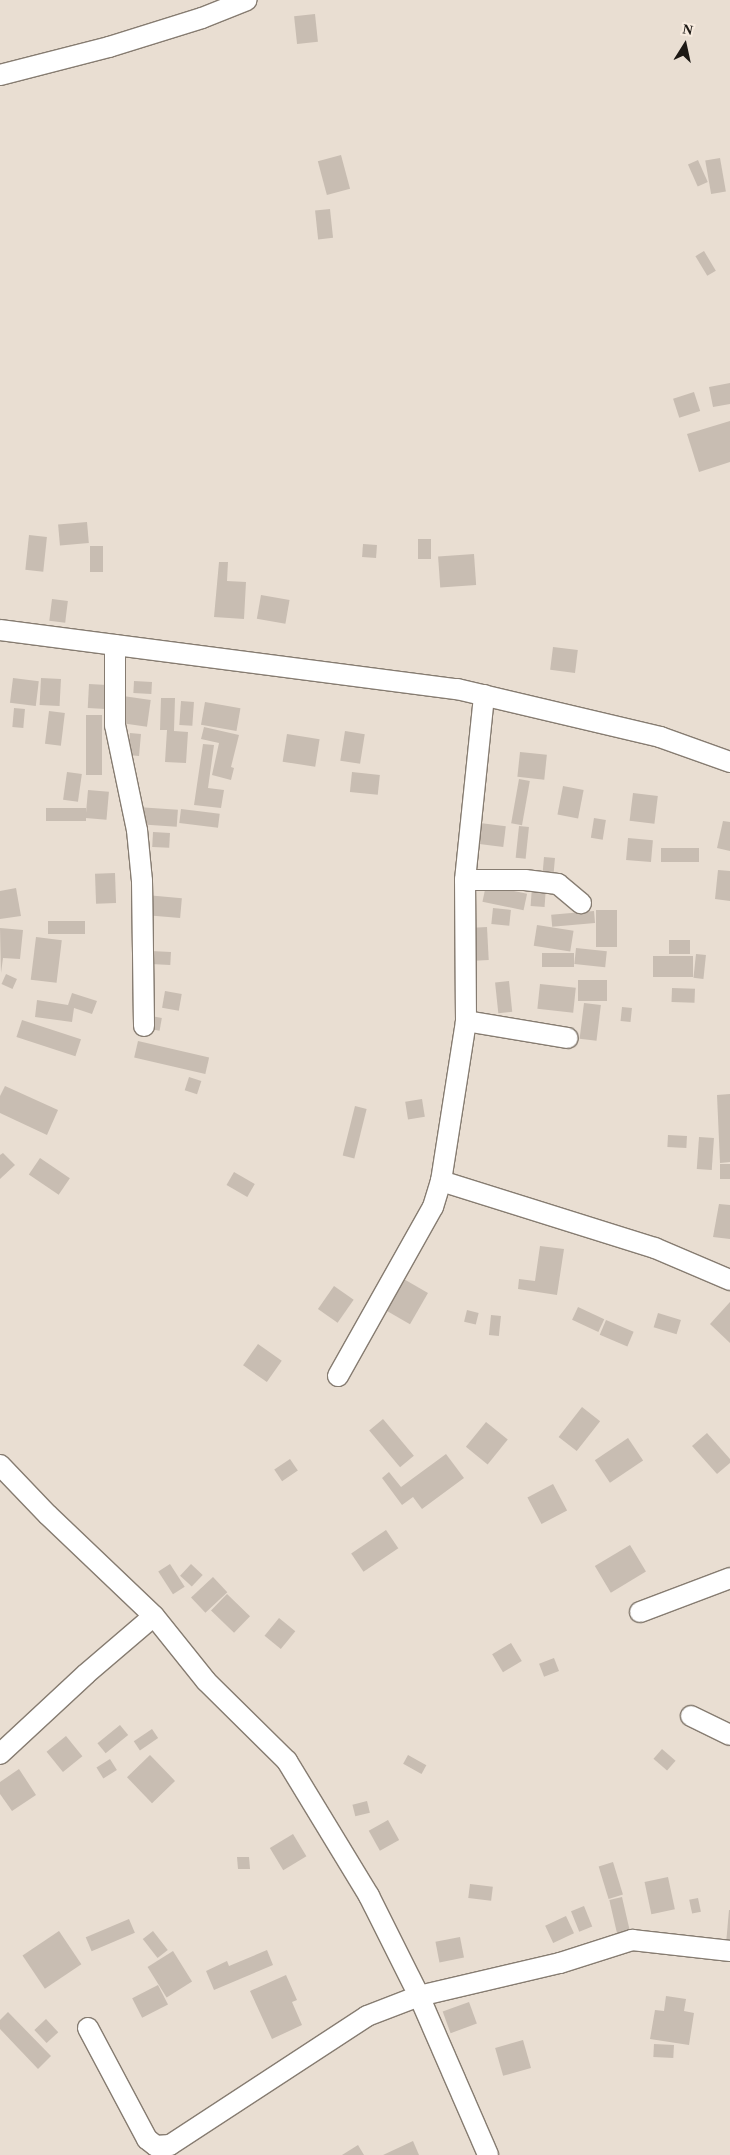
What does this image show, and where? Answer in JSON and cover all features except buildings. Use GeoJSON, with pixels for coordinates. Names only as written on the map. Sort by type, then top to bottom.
{"type":"FeatureCollection","features":[{"type":"Feature","properties":{"kind":"street"},"geometry":{"type":"LineString","coordinates":[[0,75],[109,47],[202,18],[247,0]]}},
{"type":"Feature","properties":{"kind":"street"},"geometry":{"type":"LineString","coordinates":[[0,630],[458,688],[660,737],[730,762]]}},
{"type":"Feature","properties":{"kind":"street"},"geometry":{"type":"LineString","coordinates":[[116,645],[115,725],[136,830],[142,881],[144,1026]]}},
{"type":"Feature","properties":{"kind":"street"},"geometry":{"type":"LineString","coordinates":[[338,1376],[434,1207],[441,1181],[466,1021],[465,880],[484,695]]}},
{"type":"Feature","properties":{"kind":"street"},"geometry":{"type":"LineString","coordinates":[[465,880],[526,880],[558,884],[580,903]]}},
{"type":"Feature","properties":{"kind":"street"},"geometry":{"type":"LineString","coordinates":[[466,1021],[568,1038]]}},
{"type":"Feature","properties":{"kind":"street"},"geometry":{"type":"LineString","coordinates":[[441,1181],[655,1248],[730,1280]]}},
{"type":"Feature","properties":{"kind":"street"},"geometry":{"type":"LineString","coordinates":[[0,1466],[48,1515],[154,1616],[206,1681],[287,1761],[369,1896],[419,1996],[488,2155]]}},
{"type":"Feature","properties":{"kind":"street"},"geometry":{"type":"LineString","coordinates":[[640,1612],[730,1578]]}},
{"type":"Feature","properties":{"kind":"street"},"geometry":{"type":"LineString","coordinates":[[0,1754],[86,1674],[154,1616]]}},
{"type":"Feature","properties":{"kind":"street"},"geometry":{"type":"LineString","coordinates":[[691,1716],[730,1735]]}},
{"type":"Feature","properties":{"kind":"street"},"geometry":{"type":"LineString","coordinates":[[88,2028],[147,2139],[156,2146],[170,2145],[367,2016],[419,1996],[560,1963],[632,1940],[730,1951]]}}]}
